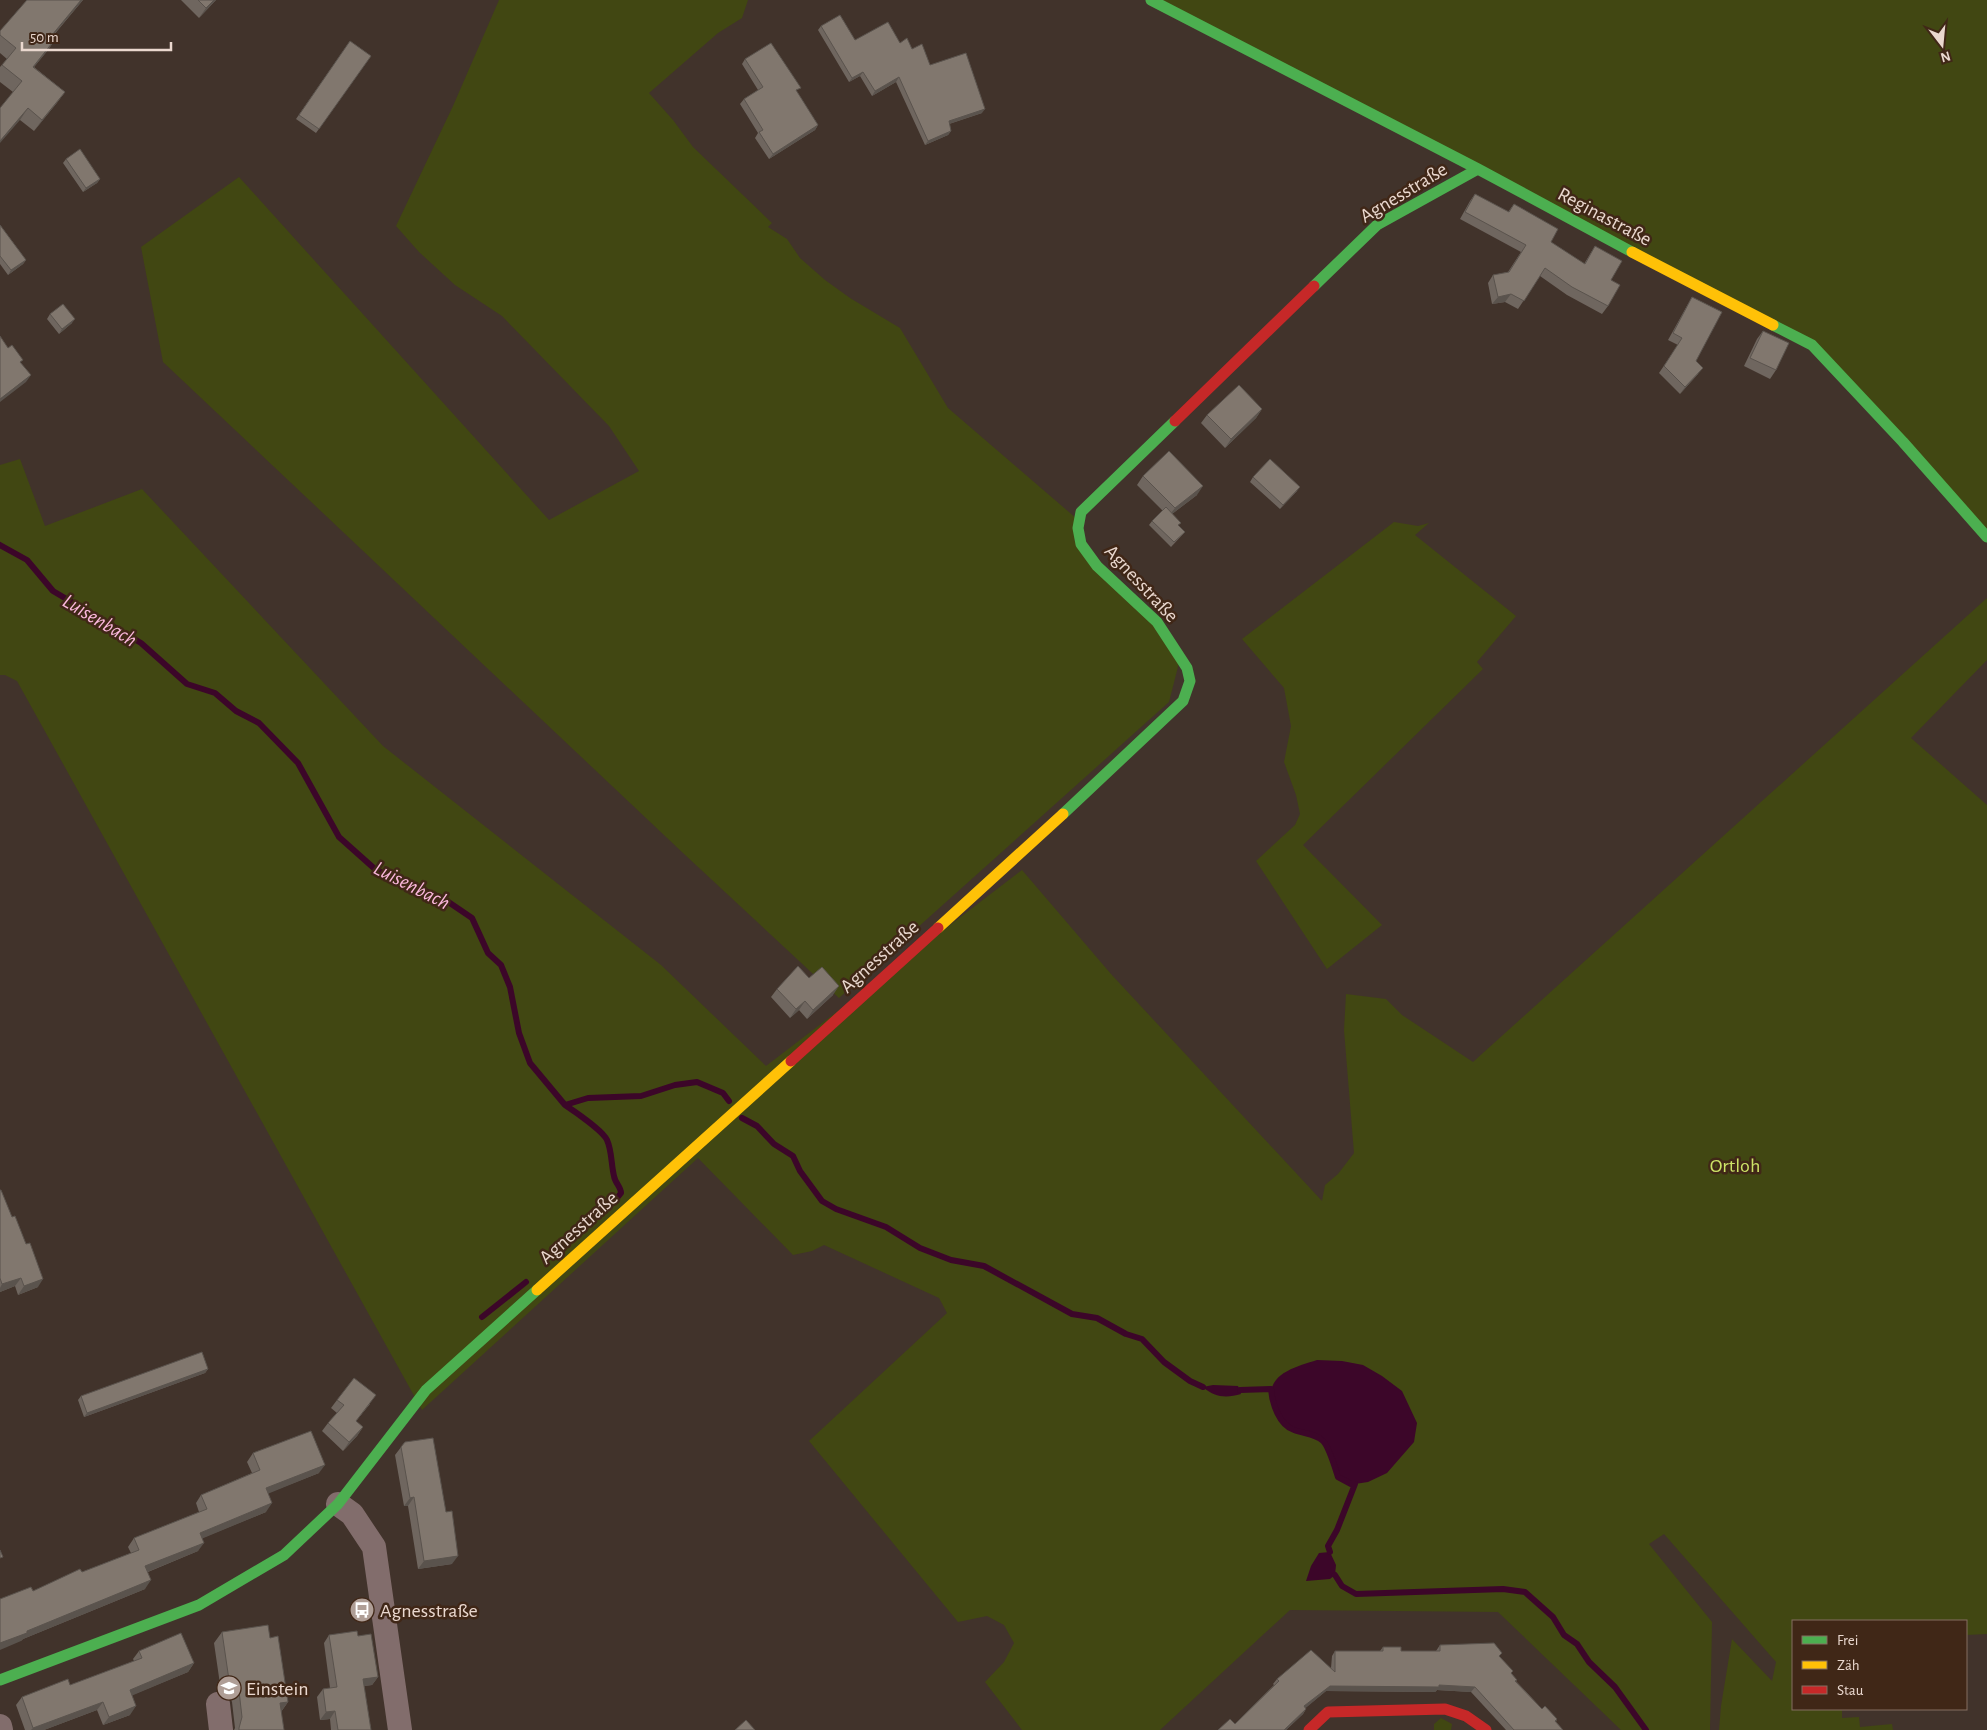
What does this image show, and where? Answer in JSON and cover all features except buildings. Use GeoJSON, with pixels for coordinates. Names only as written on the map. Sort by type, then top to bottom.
{"type":"FeatureCollection","features":[{"type":"Feature","properties":{"kind":"street","name":"Reginastraße"},"geometry":{"type":"LineString","coordinates":[[1151,0],[1812,345],[1903,442],[1987,537]]}},
{"type":"Feature","properties":{"kind":"street","name":"Agnesstraße"},"geometry":{"type":"LineString","coordinates":[[0,1680],[199,1605],[284,1555],[338,1504],[426,1390],[1018,856],[1183,701],[1190,681],[1187,668],[1157,622],[1097,566],[1082,544],[1078,528],[1081,512],[1377,225],[1478,169]]}},
{"type":"Feature","properties":{"kind":"street"},"geometry":{"type":"LineString","coordinates":[[338,1504],[352,1514],[374,1548],[400,1730]]}},
{"type":"Feature","properties":{"kind":"street"},"geometry":{"type":"LineString","coordinates":[[218,1704],[221,1730]]}},
{"type":"Feature","properties":{"kind":"street"},"geometry":{"type":"LineString","coordinates":[[1309,1730],[1328,1712],[1445,1710],[1459,1723],[1486,1730]]}},
{"type":"Feature","properties":{"kind":"street"},"geometry":{"type":"LineString","coordinates":[[0,1726],[2,1730]]}},
{"type":"Feature","properties":{"kind":"green space"},"geometry":{"type":"Polygon","coordinates":[[[499,0],[748,0],[742,18],[718,33],[649,93],[673,120],[693,147],[772,223],[768,227],[787,239],[800,258],[825,280],[850,298],[900,328],[948,408],[1084,525],[1074,540],[1181,655],[1169,702],[839,998],[163,362],[141,247],[239,177],[549,520],[639,471],[609,426],[502,316],[455,285],[419,252],[396,226],[453,106],[499,0]]]}},
{"type":"Feature","properties":{"kind":"green space"},"geometry":{"type":"Polygon","coordinates":[[[1158,0],[1987,0],[1987,532],[1814,342],[1158,0]]]}},
{"type":"Feature","properties":{"kind":"green space","name":"Ortloh"},"geometry":{"type":"Polygon","coordinates":[[[20,459],[45,526],[142,489],[383,746],[661,965],[766,1066],[1022,870],[1111,974],[1322,1201],[1325,1185],[1338,1174],[1354,1153],[1344,1030],[1346,994],[1386,999],[1402,1015],[1473,1062],[1987,598],[1987,660],[1911,738],[1987,805],[1987,1634],[1967,1635],[1967,1620],[1792,1620],[1792,1710],[1842,1710],[1842,1718],[1859,1717],[1860,1727],[1892,1724],[1893,1730],[1719,1730],[1732,1639],[1772,1681],[1776,1662],[1664,1534],[1649,1544],[1712,1622],[1710,1730],[1621,1730],[1498,1612],[1290,1610],[1160,1730],[1022,1730],[985,1682],[1004,1662],[1014,1643],[1004,1625],[987,1616],[958,1622],[809,1441],[947,1313],[939,1298],[824,1245],[812,1251],[793,1255],[698,1158],[422,1410],[17,681],[5,675],[0,675],[0,465],[20,459]]]}},
{"type":"Feature","properties":{"kind":"green space"},"geometry":{"type":"Polygon","coordinates":[[[1394,522],[1418,526],[1429,523],[1415,535],[1516,616],[1477,662],[1483,669],[1303,845],[1382,925],[1327,969],[1256,861],[1295,825],[1300,814],[1296,795],[1284,762],[1291,726],[1284,688],[1242,639],[1394,522]]]}},
{"type":"Feature","properties":{"kind":"green space"},"geometry":{"type":"Polygon","coordinates":[[[1441,1718],[1452,1724],[1451,1730],[1434,1730],[1434,1724],[1441,1718]]]}},
{"type":"Feature","properties":{"kind":"shaded area"},"geometry":{"type":"Polygon","coordinates":[[[1317,1360],[1342,1361],[1363,1365],[1402,1391],[1417,1423],[1414,1442],[1387,1473],[1368,1482],[1351,1484],[1338,1477],[1330,1453],[1323,1441],[1311,1434],[1295,1431],[1279,1415],[1272,1395],[1273,1386],[1277,1379],[1291,1369],[1317,1360]]]}},
{"type":"Feature","properties":{"kind":"shaded area"},"geometry":{"type":"Polygon","coordinates":[[[1213,1385],[1238,1386],[1241,1394],[1221,1396],[1203,1387],[1213,1385]]]}},
{"type":"Feature","properties":{"kind":"shaded area"},"geometry":{"type":"Polygon","coordinates":[[[1330,1552],[1336,1565],[1335,1575],[1330,1579],[1306,1581],[1311,1566],[1319,1553],[1330,1552]]]}},
{"type":"Feature","properties":{"kind":"waterway","name":"Luisenbach"},"geometry":{"type":"LineString","coordinates":[[0,545],[27,560],[53,591],[141,643],[187,684],[215,693],[236,711],[259,723],[298,763],[339,837],[376,870],[444,899],[472,918],[488,953],[501,965],[510,987],[519,1033],[530,1063],[565,1105],[588,1098],[641,1096],[675,1085],[697,1082],[723,1093],[729,1101]]}},
{"type":"Feature","properties":{"kind":"waterway"},"geometry":{"type":"LineString","coordinates":[[565,1105],[581,1116],[607,1140],[613,1171],[621,1193],[613,1203]]}},
{"type":"Feature","properties":{"kind":"waterway"},"geometry":{"type":"LineString","coordinates":[[742,1118],[757,1126],[774,1144],[793,1156],[800,1171],[822,1201],[836,1209],[886,1227],[920,1248],[951,1260],[984,1266],[1072,1314],[1097,1318],[1126,1334],[1142,1339],[1164,1362],[1190,1381],[1203,1387]]}},
{"type":"Feature","properties":{"kind":"waterway"},"geometry":{"type":"LineString","coordinates":[[482,1317],[526,1282]]}},
{"type":"Feature","properties":{"kind":"waterway"},"geometry":{"type":"LineString","coordinates":[[1240,1390],[1271,1389],[1273,1401],[1280,1419],[1294,1430],[1320,1438],[1330,1453],[1338,1477],[1351,1484],[1355,1484],[1337,1530],[1328,1546],[1330,1552]]}},
{"type":"Feature","properties":{"kind":"waterway"},"geometry":{"type":"LineString","coordinates":[[1335,1575],[1342,1586],[1356,1594],[1503,1589],[1525,1592],[1553,1617],[1564,1635],[1577,1644],[1589,1662],[1615,1687],[1646,1730]]}},
{"type":"Feature","properties":{"kind":"traffic: fast"},"geometry":{"type":"LineString","coordinates":[[1151,0],[1478,169],[1632,252]]}},
{"type":"Feature","properties":{"kind":"traffic: fast"},"geometry":{"type":"LineString","coordinates":[[1314,286],[1377,225],[1478,169]]}},
{"type":"Feature","properties":{"kind":"traffic: fast"},"geometry":{"type":"LineString","coordinates":[[1773,325],[1812,345],[1903,442],[1987,537]]}},
{"type":"Feature","properties":{"kind":"traffic: fast"},"geometry":{"type":"LineString","coordinates":[[1063,814],[1183,701],[1190,681],[1187,668],[1157,622],[1097,566],[1081,544],[1078,528],[1081,512],[1175,421]]}},
{"type":"Feature","properties":{"kind":"traffic: fast"},"geometry":{"type":"LineString","coordinates":[[0,1680],[199,1605],[284,1555],[338,1504],[426,1390],[537,1290]]}},
{"type":"Feature","properties":{"kind":"traffic: slow"},"geometry":{"type":"LineString","coordinates":[[1632,252],[1773,325]]}},
{"type":"Feature","properties":{"kind":"traffic: slow"},"geometry":{"type":"LineString","coordinates":[[938,928],[1063,814]]}},
{"type":"Feature","properties":{"kind":"traffic: slow"},"geometry":{"type":"LineString","coordinates":[[537,1290],[791,1061]]}},
{"type":"Feature","properties":{"kind":"traffic: jam"},"geometry":{"type":"LineString","coordinates":[[1175,421],[1314,286]]}},
{"type":"Feature","properties":{"kind":"traffic: jam"},"geometry":{"type":"LineString","coordinates":[[791,1061],[938,928]]}},
{"type":"Feature","properties":{"kind":"traffic: jam"},"geometry":{"type":"LineString","coordinates":[[1309,1730],[1328,1712],[1445,1709],[1466,1716],[1486,1730]]}},
{"type":"Feature","properties":{"kind":"place","name":"Agnesstraße"},"geometry":{"type":"Point","coordinates":[362,1610]}},
{"type":"Feature","properties":{"kind":"place","name":"Einstein"},"geometry":{"type":"Point","coordinates":[229,1688]}}]}
